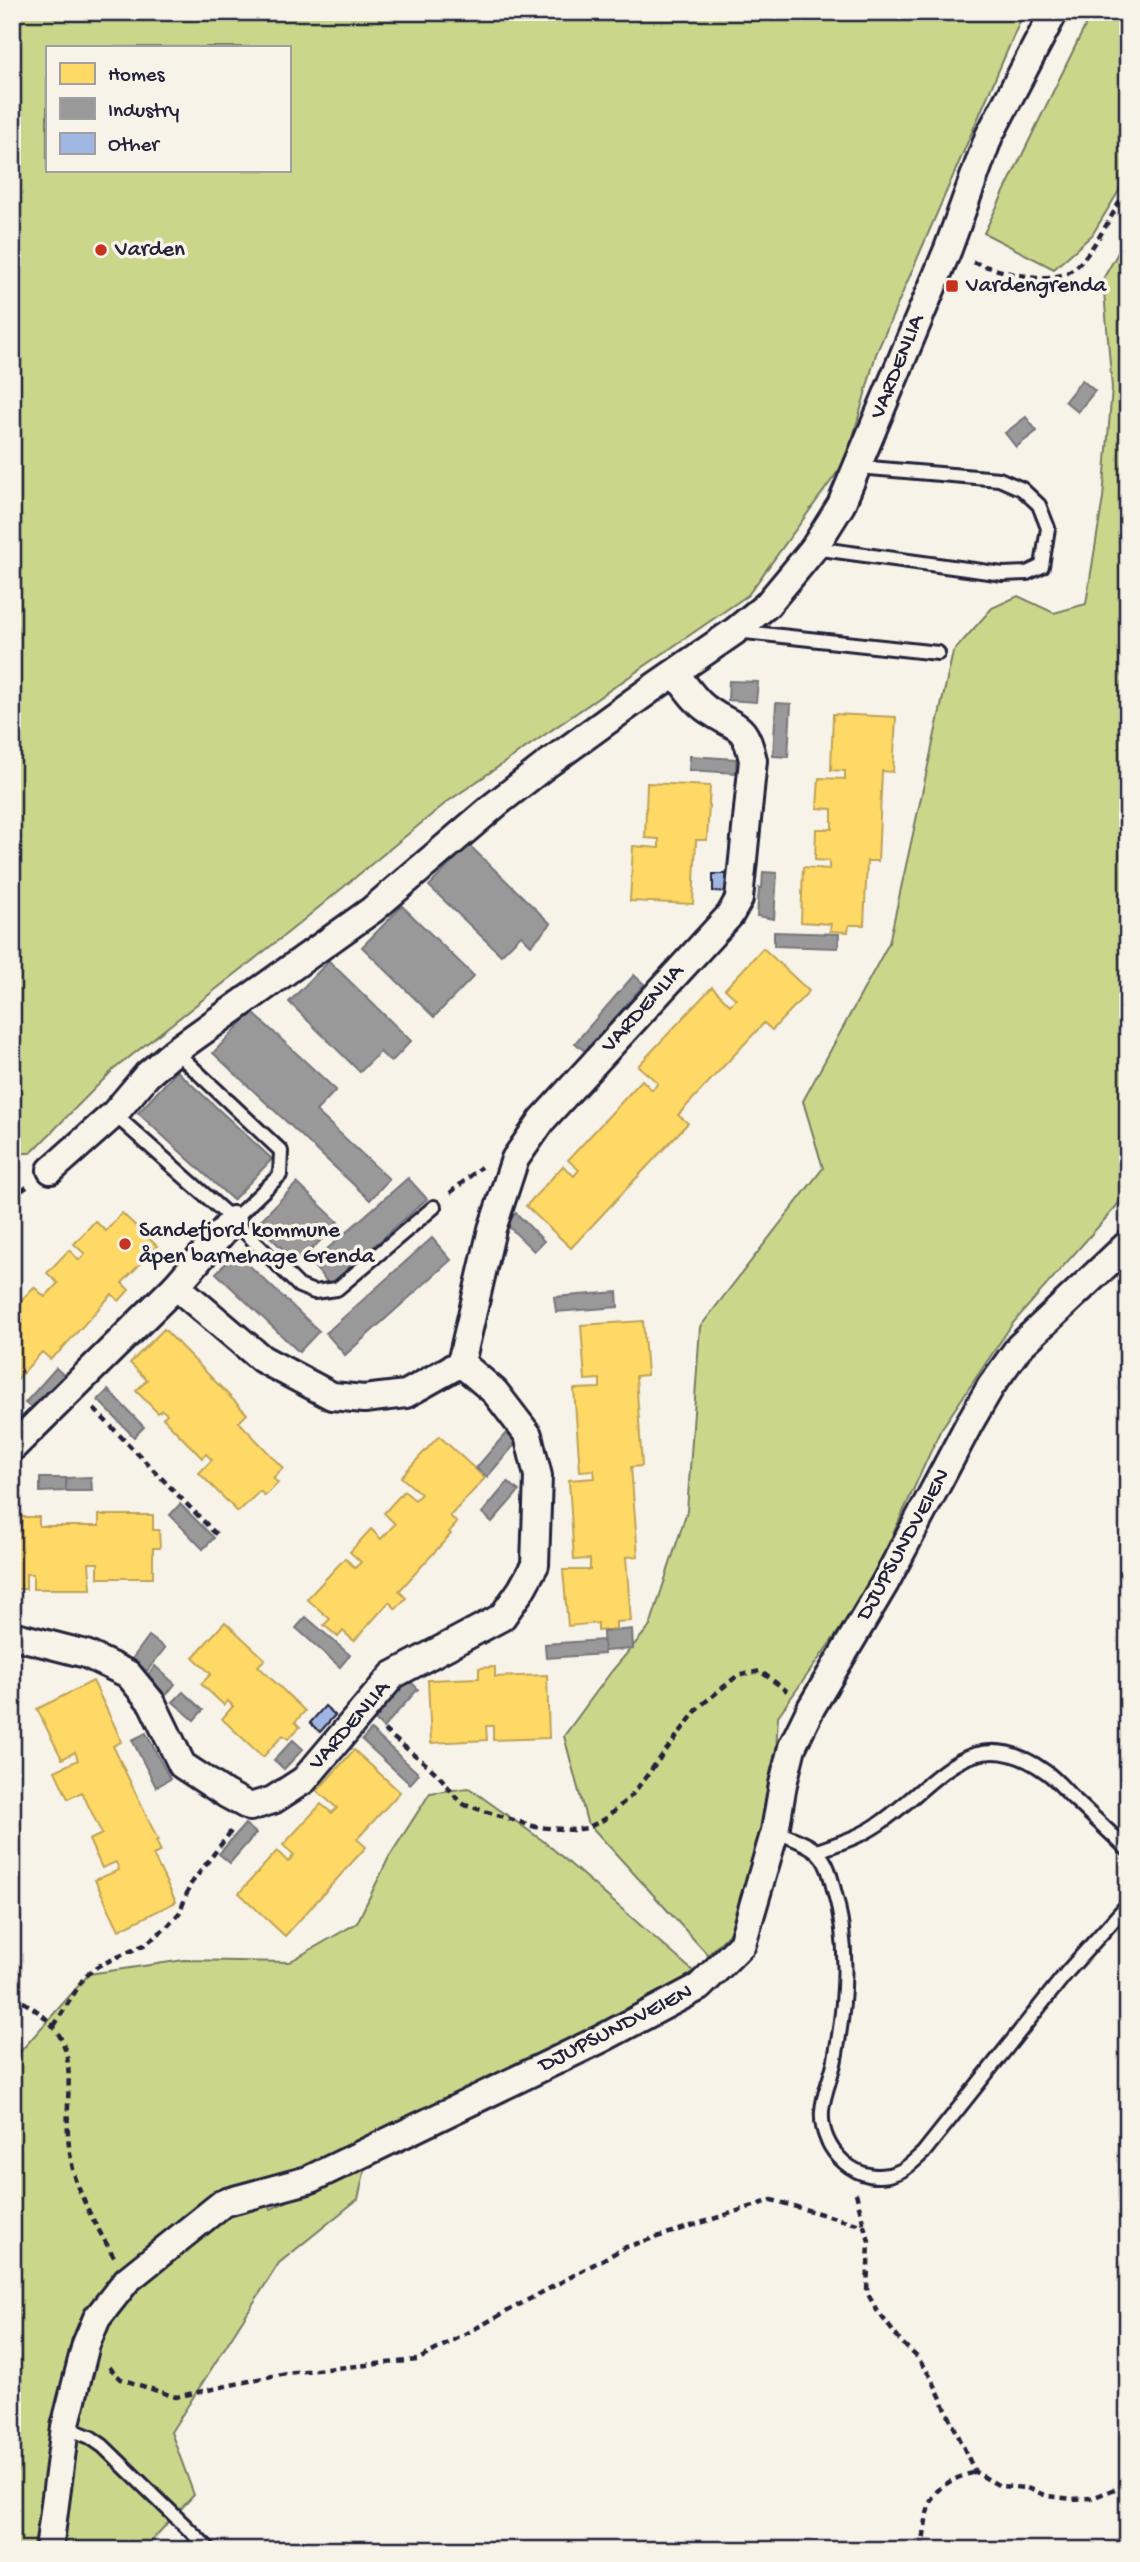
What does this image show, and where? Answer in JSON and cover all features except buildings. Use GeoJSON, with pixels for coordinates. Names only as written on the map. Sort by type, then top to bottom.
{"type":"FeatureCollection","features":[{"type":"Feature","properties":{"kind":"street","name":"VARDENLIA"},"geometry":{"type":"LineString","coordinates":[[51,1170],[114,1114],[147,1075],[175,1051],[372,910],[496,804],[767,605],[814,548],[841,505],[947,249],[989,136],[1054,12]]}},
{"type":"Feature","properties":{"kind":"street","name":"VARDENLIA"},"geometry":{"type":"LineString","coordinates":[[250,1807],[273,1800],[304,1780],[393,1675],[502,1617],[535,1565],[538,1476],[528,1435],[495,1392],[461,1363],[492,1229],[515,1159],[543,1119],[730,915],[739,899],[753,760],[748,737],[733,723],[706,710],[675,673]]}},
{"type":"Feature","properties":{"kind":"street"},"geometry":{"type":"LineString","coordinates":[[12,1448],[177,1286],[233,1220]]}},
{"type":"Feature","properties":{"kind":"street","name":"DJUPSUNDVEIEN"},"geometry":{"type":"LineString","coordinates":[[49,2550],[65,2427],[86,2344],[97,2318],[127,2280],[223,2203],[308,2180],[601,2039],[699,1987],[742,1944],[775,1831],[792,1747],[811,1708],[885,1583],[968,1424],[991,1387],[1019,1347],[1128,1244]]}},
{"type":"Feature","properties":{"kind":"street"},"geometry":{"type":"LineString","coordinates":[[177,1286],[262,1359],[331,1396],[364,1399],[406,1394],[461,1363]]}},
{"type":"Feature","properties":{"kind":"street"},"geometry":{"type":"LineString","coordinates":[[12,1635],[86,1654],[128,1674],[152,1703],[182,1765],[250,1807]]}},
{"type":"Feature","properties":{"kind":"lane"},"geometry":{"type":"LineString","coordinates":[[814,548],[1003,573],[1027,573],[1042,566],[1048,528],[1039,505],[1022,489],[999,479],[858,467]]}},
{"type":"Feature","properties":{"kind":"lane"},"geometry":{"type":"LineString","coordinates":[[735,631],[938,653]]}},
{"type":"Feature","properties":{"kind":"lane"},"geometry":{"type":"LineString","coordinates":[[175,1051],[281,1151],[279,1175],[233,1220]]}},
{"type":"Feature","properties":{"kind":"lane"},"geometry":{"type":"LineString","coordinates":[[114,1114],[233,1220],[299,1286],[314,1293],[337,1289],[434,1207]]}},
{"type":"Feature","properties":{"kind":"lane"},"geometry":{"type":"LineString","coordinates":[[817,1851],[855,1839],[882,1822],[943,1770],[968,1756],[991,1751],[1012,1753],[1046,1772],[1128,1850]]}},
{"type":"Feature","properties":{"kind":"lane"},"geometry":{"type":"LineString","coordinates":[[775,1831],[817,1851],[828,1867],[837,1898],[845,1952],[845,1997],[835,2061],[822,2110],[823,2132],[834,2152],[850,2168],[872,2177],[899,2172],[923,2153],[1067,1972],[1128,1904]]}},
{"type":"Feature","properties":{"kind":"lane"},"geometry":{"type":"LineString","coordinates":[[65,2427],[90,2437],[103,2446],[210,2550]]}},
{"type":"Feature","properties":{"kind":"path"},"geometry":{"type":"LineString","coordinates":[[947,249],[976,263],[1019,275],[1051,278],[1071,272],[1087,255],[1128,187]]}},
{"type":"Feature","properties":{"kind":"path"},"geometry":{"type":"LineString","coordinates":[[434,1207],[482,1166],[515,1159]]}},
{"type":"Feature","properties":{"kind":"path"},"geometry":{"type":"LineString","coordinates":[[74,1388],[217,1535]]}},
{"type":"Feature","properties":{"kind":"path"},"geometry":{"type":"LineString","coordinates":[[363,1712],[435,1772],[455,1798],[465,1805],[536,1827],[573,1830],[587,1828],[605,1819],[632,1795],[699,1707],[737,1676],[760,1671],[811,1708]]}},
{"type":"Feature","properties":{"kind":"path"},"geometry":{"type":"LineString","coordinates":[[54,2026],[85,1976],[98,1966],[144,1945],[173,1920],[180,1912],[190,1885],[250,1807]]}},
{"type":"Feature","properties":{"kind":"path"},"geometry":{"type":"LineString","coordinates":[[12,1996],[33,2006],[54,2026],[66,2044],[71,2158],[84,2202],[127,2280]]}},
{"type":"Feature","properties":{"kind":"path"},"geometry":{"type":"LineString","coordinates":[[86,2344],[121,2379],[176,2397],[286,2373],[417,2360],[626,2247],[772,2200],[864,2226],[869,2241],[867,2292],[876,2309],[932,2379],[975,2472],[1000,2486],[1027,2488],[1047,2496],[1073,2499],[1092,2498],[1128,2484]]}},
{"type":"Feature","properties":{"kind":"path"},"geometry":{"type":"LineString","coordinates":[[922,2550],[932,2496],[954,2478],[975,2472]]}},
{"type":"Feature","properties":{"kind":"green space"},"geometry":{"type":"Polygon","coordinates":[[[12,12],[1024,12],[876,354],[847,459],[748,595],[447,802],[290,931],[113,1070],[31,1153],[12,1153],[12,12]]]}},
{"type":"Feature","properties":{"kind":"green space"},"geometry":{"type":"Polygon","coordinates":[[[1092,12],[1128,12],[1128,176],[1092,235],[1054,269],[984,233],[1092,12]]]}},
{"type":"Feature","properties":{"kind":"green space"},"geometry":{"type":"Polygon","coordinates":[[[1128,235],[1128,1193],[1013,1323],[940,1431],[867,1591],[778,1716],[771,1845],[760,1903],[708,1955],[587,1822],[564,1736],[611,1672],[650,1626],[687,1511],[700,1327],[823,1168],[803,1101],[889,943],[953,652],[992,608],[1018,596],[1054,613],[1086,604],[1103,498],[1112,388],[1103,279],[1128,235]]]}},
{"type":"Feature","properties":{"kind":"green space"},"geometry":{"type":"Polygon","coordinates":[[[469,1788],[546,1843],[693,1971],[687,1987],[257,2194],[271,2209],[366,2164],[358,2199],[279,2263],[171,2432],[194,2495],[150,2542],[157,2550],[12,2550],[12,2061],[89,1974],[184,1960],[289,1962],[357,1923],[389,1857],[430,1793],[469,1788]]]}},
{"type":"Feature","properties":{"kind":"place","name":"Varden"},"geometry":{"type":"Point","coordinates":[101,250]}},
{"type":"Feature","properties":{"kind":"place","name":"Vardengrenda"},"geometry":{"type":"Point","coordinates":[952,286]}},
{"type":"Feature","properties":{"kind":"place","name":"Sandefjord kommune åpen barnehage Grenda"},"geometry":{"type":"Point","coordinates":[125,1244]}}]}
